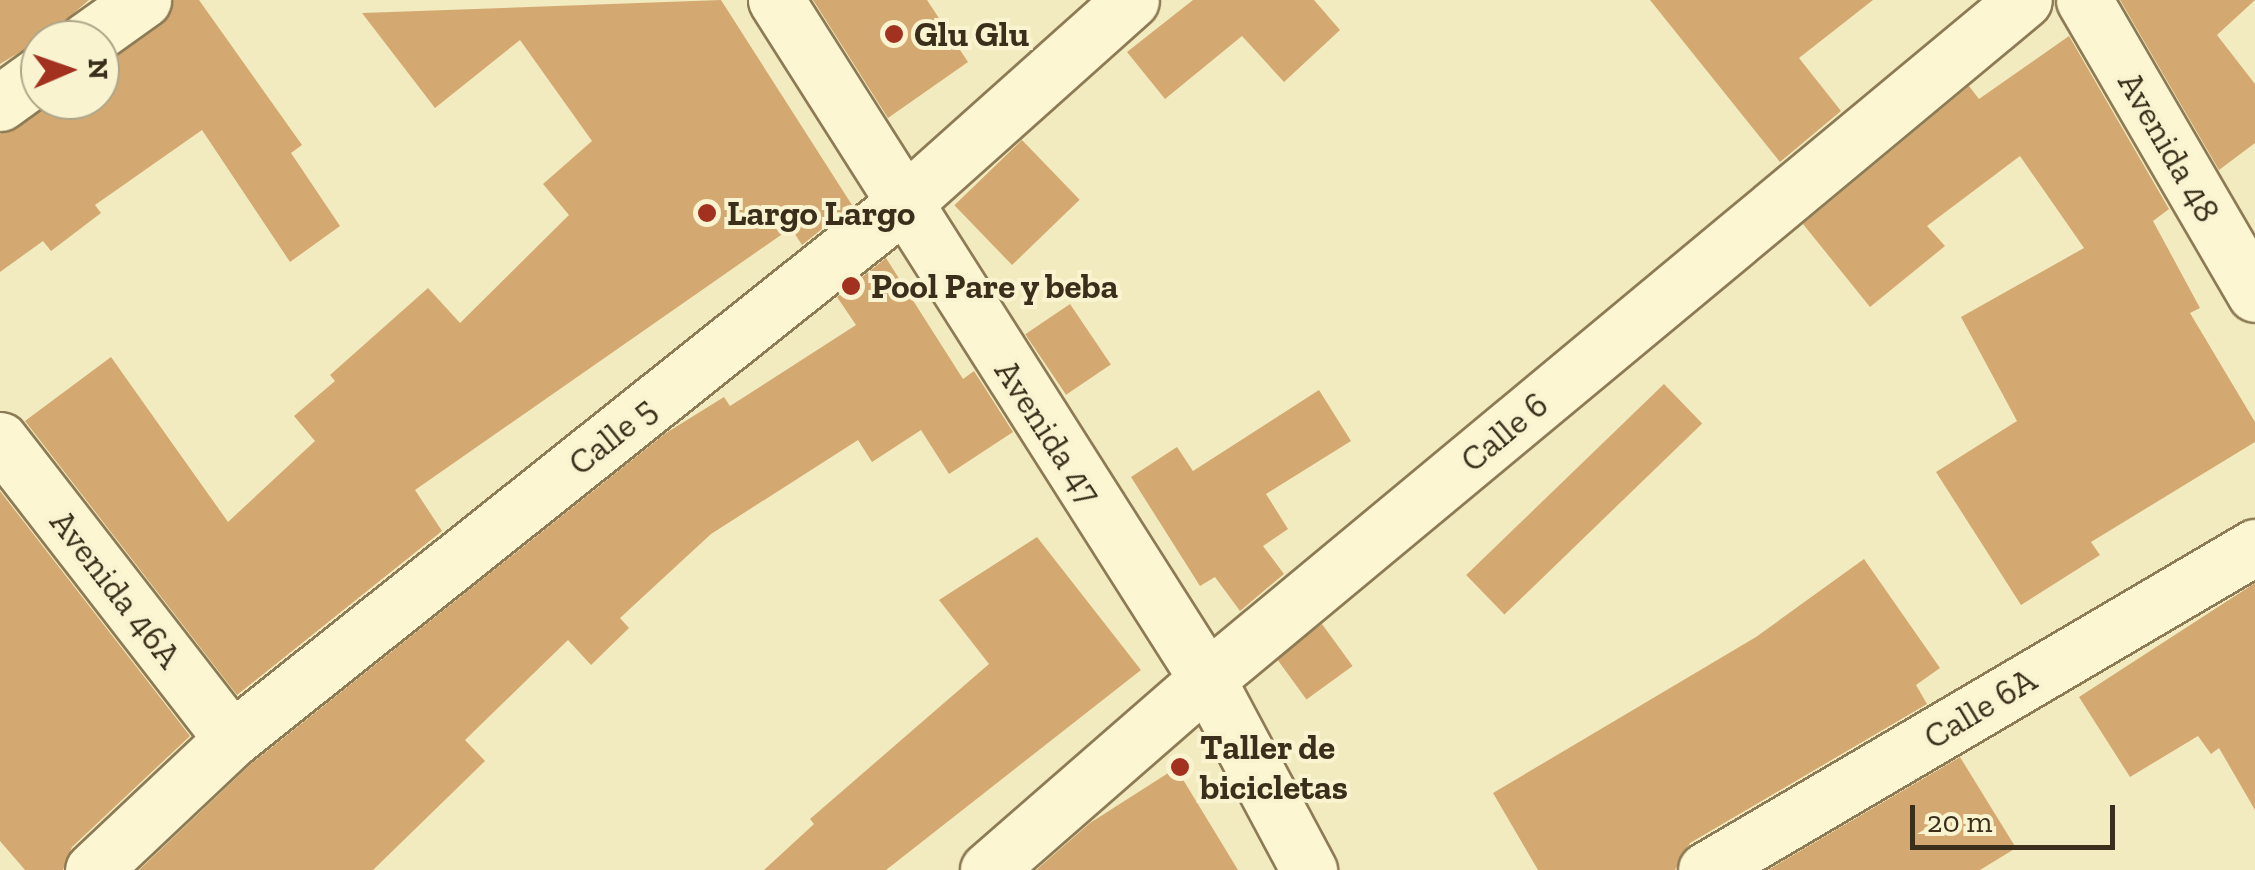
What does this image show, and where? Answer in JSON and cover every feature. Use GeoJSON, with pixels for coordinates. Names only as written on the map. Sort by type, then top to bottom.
{"type":"FeatureCollection","features":[{"type":"Feature","properties":{"kind":"street"},"geometry":{"type":"LineString","coordinates":[[115,20],[143,0]]}},
{"type":"Feature","properties":{"kind":"street","name":"Avenida 47"},"geometry":{"type":"LineString","coordinates":[[776,0],[1207,679],[1309,870]]}},
{"type":"Feature","properties":{"kind":"street","name":"Calle 5"},"geometry":{"type":"LineString","coordinates":[[93,870],[232,739],[902,204],[1131,0]]}},
{"type":"Feature","properties":{"kind":"street","name":"Calle 6"},"geometry":{"type":"LineString","coordinates":[[988,870],[1207,679],[2024,0]]}},
{"type":"Feature","properties":{"kind":"street","name":"Avenida 48"},"geometry":{"type":"LineString","coordinates":[[2084,0],[2255,294]]}},
{"type":"Feature","properties":{"kind":"street","name":"Avenida 46A"},"geometry":{"type":"LineString","coordinates":[[0,440],[232,739]]}},
{"type":"Feature","properties":{"kind":"street","name":"Calle 6A"},"geometry":{"type":"LineString","coordinates":[[1706,870],[2255,546]]}},
{"type":"Feature","properties":{"kind":"building"},"geometry":{"type":"Polygon","coordinates":[[[0,0],[89,0],[66,20],[20,20],[20,52],[0,64],[0,0]]]}},
{"type":"Feature","properties":{"kind":"building"},"geometry":{"type":"Polygon","coordinates":[[[174,0],[199,0],[302,145],[291,153],[340,226],[290,262],[202,130],[95,205],[101,213],[51,251],[43,241],[0,272],[0,134],[23,120],[120,120],[120,54],[161,25],[174,0]]]}},
{"type":"Feature","properties":{"kind":"building"},"geometry":{"type":"Polygon","coordinates":[[[721,0],[852,205],[802,245],[791,228],[415,490],[442,531],[237,695],[25,421],[111,357],[228,522],[315,441],[294,416],[335,381],[330,375],[428,288],[460,323],[569,215],[543,184],[592,141],[520,40],[435,108],[362,13],[721,0]]]}},
{"type":"Feature","properties":{"kind":"building"},"geometry":{"type":"Polygon","coordinates":[[[813,0],[927,0],[968,62],[888,118],[813,0]]]}},
{"type":"Feature","properties":{"kind":"building"},"geometry":{"type":"Polygon","coordinates":[[[1193,0],[1314,0],[1340,30],[1284,82],[1242,36],[1165,99],[1127,52],[1193,0]]]}},
{"type":"Feature","properties":{"kind":"building"},"geometry":{"type":"Polygon","coordinates":[[[1650,0],[1873,0],[1799,58],[1841,111],[1780,162],[1650,0]]]}},
{"type":"Feature","properties":{"kind":"building"},"geometry":{"type":"Polygon","coordinates":[[[2120,0],[2255,0],[2217,35],[2255,84],[2255,143],[2219,170],[2120,0]]]}},
{"type":"Feature","properties":{"kind":"building"},"geometry":{"type":"Polygon","coordinates":[[[2069,36],[2169,209],[2153,221],[2200,308],[2190,313],[2255,422],[2255,442],[2091,542],[2100,555],[2021,605],[1936,472],[2017,421],[1961,317],[2084,248],[2020,156],[1927,226],[1945,246],[1870,307],[1803,224],[1969,86],[1979,99],[2069,36]]]}},
{"type":"Feature","properties":{"kind":"building"},"geometry":{"type":"Polygon","coordinates":[[[1022,140],[1080,200],[1012,265],[954,205],[1022,140]]]}},
{"type":"Feature","properties":{"kind":"building"},"geometry":{"type":"Polygon","coordinates":[[[886,258],[963,379],[974,371],[1013,432],[949,474],[921,430],[872,462],[858,440],[711,534],[620,618],[629,628],[591,665],[568,640],[465,740],[485,761],[373,870],[139,870],[252,763],[666,433],[724,397],[730,406],[856,325],[837,297],[886,258]]]}},
{"type":"Feature","properties":{"kind":"building"},"geometry":{"type":"Polygon","coordinates":[[[1070,304],[1111,365],[1066,395],[1025,334],[1070,304]]]}},
{"type":"Feature","properties":{"kind":"building"},"geometry":{"type":"Polygon","coordinates":[[[1664,384],[1702,424],[1504,615],[1466,575],[1664,384]]]}},
{"type":"Feature","properties":{"kind":"building"},"geometry":{"type":"Polygon","coordinates":[[[1319,390],[1351,441],[1266,494],[1288,529],[1263,546],[1284,574],[1240,611],[1215,577],[1200,586],[1131,477],[1177,447],[1193,471],[1319,390]]]}},
{"type":"Feature","properties":{"kind":"building"},"geometry":{"type":"Polygon","coordinates":[[[0,491],[190,736],[72,847],[63,870],[25,870],[0,841],[0,491]]]}},
{"type":"Feature","properties":{"kind":"building"},"geometry":{"type":"Polygon","coordinates":[[[1037,537],[1141,670],[886,870],[764,870],[814,824],[810,819],[989,664],[939,600],[1037,537]]]}},
{"type":"Feature","properties":{"kind":"building"},"geometry":{"type":"Polygon","coordinates":[[[1864,559],[1940,668],[1916,685],[1927,704],[1690,843],[1675,870],[1538,870],[1493,793],[1756,637],[1864,559]]]}},
{"type":"Feature","properties":{"kind":"building"},"geometry":{"type":"Polygon","coordinates":[[[2255,583],[2255,810],[2219,748],[2211,754],[2198,736],[2130,777],[2079,697],[2255,583]]]}},
{"type":"Feature","properties":{"kind":"building"},"geometry":{"type":"Polygon","coordinates":[[[1322,624],[1353,666],[1306,700],[1276,658],[1322,624]]]}},
{"type":"Feature","properties":{"kind":"building"},"geometry":{"type":"Polygon","coordinates":[[[1960,757],[2016,848],[1980,870],[1768,870],[1960,757]]]}},
{"type":"Feature","properties":{"kind":"building"},"geometry":{"type":"Polygon","coordinates":[[[1176,768],[1238,870],[1036,870],[1090,823],[1176,768]]]}},
{"type":"Feature","properties":{"kind":"place","name":"Glu Glu"},"geometry":{"type":"Point","coordinates":[894,34]}},
{"type":"Feature","properties":{"kind":"place","name":"Largo Largo"},"geometry":{"type":"Point","coordinates":[707,213]}},
{"type":"Feature","properties":{"kind":"place","name":"Pool Pare y beba"},"geometry":{"type":"Point","coordinates":[851,286]}},
{"type":"Feature","properties":{"kind":"place","name":"Taller de bicicletas"},"geometry":{"type":"Point","coordinates":[1180,767]}}]}
